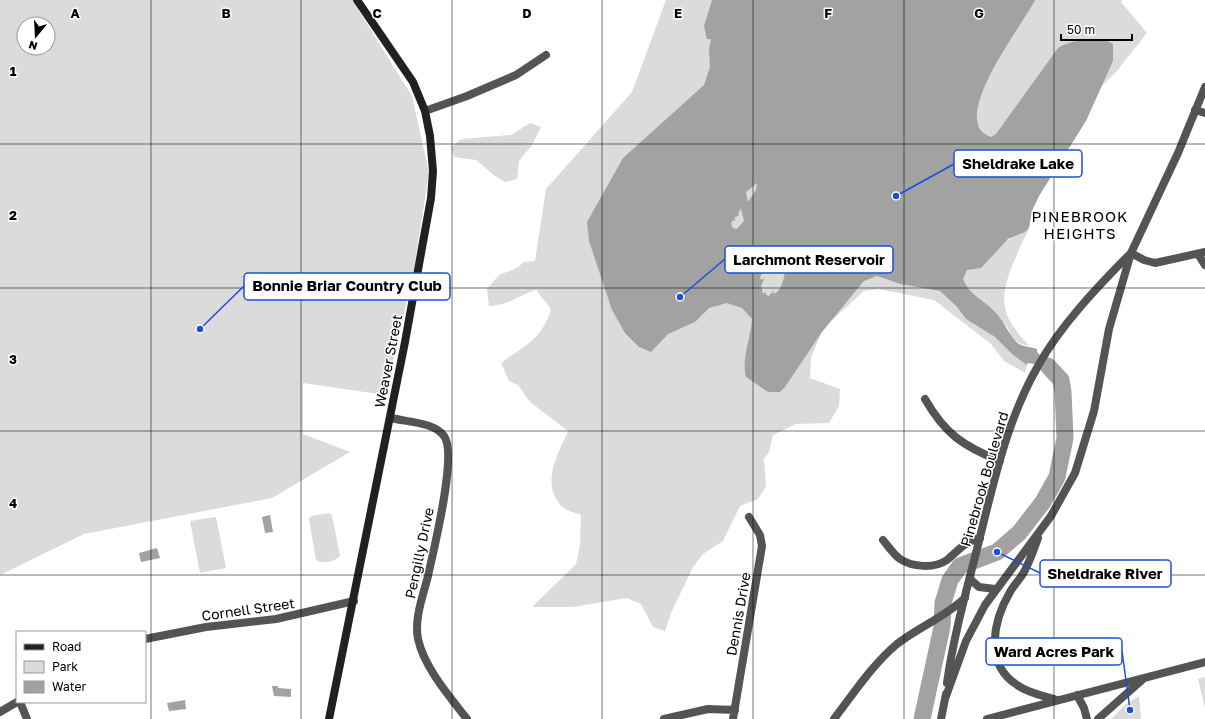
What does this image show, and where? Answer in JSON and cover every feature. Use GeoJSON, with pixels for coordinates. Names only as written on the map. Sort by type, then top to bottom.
{"type":"FeatureCollection","features":[{"type":"Feature","properties":{"kind":"main road","name":"Weaver Street"},"geometry":{"type":"LineString","coordinates":[[329,719],[391,418],[431,198],[433,155],[425,111],[413,82],[357,0]]}},
{"type":"Feature","properties":{"kind":"street"},"geometry":{"type":"LineString","coordinates":[[425,111],[468,96],[516,75],[546,55]]}},
{"type":"Feature","properties":{"kind":"street","name":"Pinebrook Boulevard"},"geometry":{"type":"LineString","coordinates":[[945,699],[972,628],[995,590],[1044,526],[1070,484],[1085,444],[1094,411],[1108,329],[1131,253],[1166,180],[1205,87]]}},
{"type":"Feature","properties":{"kind":"street"},"geometry":{"type":"LineString","coordinates":[[1196,110],[1205,113]]}},
{"type":"Feature","properties":{"kind":"street"},"geometry":{"type":"LineString","coordinates":[[1131,253],[1144,260],[1156,263],[1202,253],[1205,265]]}},
{"type":"Feature","properties":{"kind":"street","name":"Pinebrook Boulevard"},"geometry":{"type":"LineString","coordinates":[[941,719],[952,651],[1000,461],[1016,412],[1030,380],[1043,357],[1101,283],[1131,253]]}},
{"type":"Feature","properties":{"kind":"street"},"geometry":{"type":"LineString","coordinates":[[925,399],[935,417],[951,435],[970,448],[1000,461]]}},
{"type":"Feature","properties":{"kind":"street","name":"Pengilly Drive"},"geometry":{"type":"LineString","coordinates":[[391,418],[434,428],[444,436],[447,442],[448,472],[434,547],[418,618],[417,631],[423,654],[440,684],[467,719]]}},
{"type":"Feature","properties":{"kind":"street","name":"Dennis Drive"},"geometry":{"type":"LineString","coordinates":[[733,719],[762,546],[760,535],[749,517]]}},
{"type":"Feature","properties":{"kind":"street"},"geometry":{"type":"LineString","coordinates":[[1044,526],[1024,572],[1005,603],[998,624],[994,652],[1000,667],[1010,680],[1026,690],[1058,701]]}},
{"type":"Feature","properties":{"kind":"street"},"geometry":{"type":"LineString","coordinates":[[883,540],[900,559],[917,565],[927,566],[942,563],[967,543],[980,538]]}},
{"type":"Feature","properties":{"kind":"street"},"geometry":{"type":"LineString","coordinates":[[970,579],[978,587],[995,590]]}},
{"type":"Feature","properties":{"kind":"street"},"geometry":{"type":"LineString","coordinates":[[834,719],[879,661],[898,644],[952,610],[965,598]]}},
{"type":"Feature","properties":{"kind":"street","name":"Cornell Street"},"geometry":{"type":"LineString","coordinates":[[146,639],[206,627],[276,619],[354,602]]}},
{"type":"Feature","properties":{"kind":"street"},"geometry":{"type":"LineString","coordinates":[[990,719],[1205,662]]}},
{"type":"Feature","properties":{"kind":"street"},"geometry":{"type":"LineString","coordinates":[[1098,719],[1144,678]]}},
{"type":"Feature","properties":{"kind":"street"},"geometry":{"type":"LineString","coordinates":[[1077,696],[1084,708],[1087,719]]}},
{"type":"Feature","properties":{"kind":"street"},"geometry":{"type":"LineString","coordinates":[[0,712],[17,703]]}},
{"type":"Feature","properties":{"kind":"street"},"geometry":{"type":"LineString","coordinates":[[19,703],[26,719]]}},
{"type":"Feature","properties":{"kind":"street"},"geometry":{"type":"LineString","coordinates":[[664,719],[704,709],[735,710]]}},
{"type":"Feature","properties":{"kind":"green space"},"geometry":{"type":"Polygon","coordinates":[[[0,0],[352,0],[412,96],[429,173],[413,275],[385,395],[303,383],[303,434],[350,452],[272,498],[84,534],[0,575],[0,0]]]}},
{"type":"Feature","properties":{"kind":"green space"},"geometry":{"type":"Polygon","coordinates":[[[666,0],[1122,0],[1121,2],[1147,33],[1116,72],[1102,86],[1006,241],[1025,232],[1029,228],[1008,277],[1004,298],[1008,318],[1029,346],[1016,341],[1011,336],[1008,328],[965,285],[880,265],[801,307],[783,389],[822,332],[811,357],[810,378],[840,389],[839,406],[829,423],[796,424],[773,435],[769,452],[764,459],[766,486],[758,499],[740,506],[723,541],[703,554],[693,567],[671,613],[665,631],[653,627],[641,604],[627,598],[573,607],[532,607],[576,564],[580,545],[581,515],[561,506],[555,497],[552,488],[553,469],[559,450],[568,431],[530,402],[518,385],[509,381],[501,363],[538,335],[543,328],[551,309],[536,290],[508,302],[489,306],[487,289],[499,275],[517,268],[524,262],[535,261],[546,189],[632,92],[666,0]]]}},
{"type":"Feature","properties":{"kind":"green space"},"geometry":{"type":"Polygon","coordinates":[[[530,123],[541,127],[532,145],[519,161],[517,179],[505,182],[495,176],[476,160],[454,157],[451,147],[462,139],[511,135],[530,123]]]}},
{"type":"Feature","properties":{"kind":"green space"},"geometry":{"type":"Polygon","coordinates":[[[877,276],[900,284],[940,291],[957,307],[966,319],[995,337],[1013,355],[1027,365],[1025,373],[1004,361],[991,344],[934,300],[879,289],[864,291],[830,322],[864,281],[877,276]]]}},
{"type":"Feature","properties":{"kind":"green space"},"geometry":{"type":"Polygon","coordinates":[[[329,513],[332,515],[340,556],[332,561],[322,562],[316,560],[309,519],[311,516],[329,513]]]}},
{"type":"Feature","properties":{"kind":"green space"},"geometry":{"type":"Polygon","coordinates":[[[216,517],[226,568],[200,573],[190,521],[216,517]]]}},
{"type":"Feature","properties":{"kind":"green space"},"geometry":{"type":"Polygon","coordinates":[[[1205,677],[1205,708],[1198,679],[1205,677]]]}},
{"type":"Feature","properties":{"kind":"green space"},"geometry":{"type":"Polygon","coordinates":[[[1139,696],[1141,719],[1111,719],[1125,705],[1139,696]]]}},
{"type":"Feature","properties":{"kind":"water"},"geometry":{"type":"Polygon","coordinates":[[[712,0],[1035,0],[992,71],[982,93],[977,112],[979,128],[991,137],[996,134],[1058,48],[1077,41],[1093,39],[1107,41],[1113,44],[1113,61],[1086,121],[1039,196],[1032,211],[1029,228],[1025,232],[1008,239],[981,268],[967,270],[963,279],[973,294],[993,309],[1016,342],[1023,346],[1037,349],[1037,352],[1047,362],[1048,366],[1028,363],[1027,365],[1013,355],[995,337],[966,319],[957,307],[940,291],[900,284],[877,276],[864,281],[822,332],[785,387],[780,392],[768,392],[746,377],[745,356],[752,319],[742,308],[727,303],[709,308],[695,322],[668,334],[651,352],[639,347],[625,333],[612,310],[589,241],[587,222],[623,158],[704,85],[710,67],[709,49],[711,39],[707,39],[704,26],[712,0]],[[757,183],[746,192],[748,202],[756,190],[757,183]],[[741,208],[738,214],[739,215],[734,218],[736,220],[732,221],[731,224],[733,228],[737,229],[744,221],[741,208]],[[777,259],[771,260],[762,271],[760,278],[762,280],[765,277],[761,286],[763,294],[766,292],[766,295],[769,296],[774,290],[773,294],[776,293],[781,287],[785,271],[785,268],[777,259]]]}},
{"type":"Feature","properties":{"kind":"water"},"geometry":{"type":"Polygon","coordinates":[[[270,515],[273,532],[265,533],[262,517],[270,515]]]}},
{"type":"Feature","properties":{"kind":"water"},"geometry":{"type":"Polygon","coordinates":[[[157,548],[160,558],[141,562],[139,553],[157,548]]]}},
{"type":"Feature","properties":{"kind":"water"},"geometry":{"type":"Polygon","coordinates":[[[272,686],[291,689],[291,697],[274,696],[272,686]]]}},
{"type":"Feature","properties":{"kind":"water"},"geometry":{"type":"Polygon","coordinates":[[[185,700],[186,709],[169,711],[167,703],[185,700]]]}},
{"type":"Feature","properties":{"kind":"waterway"},"geometry":{"type":"LineString","coordinates":[[922,719],[942,627],[943,603],[950,580],[960,566],[997,552],[1019,533],[1043,502],[1057,477],[1065,438],[1063,392],[1061,380],[1048,366]]}},
{"type":"Feature","properties":{"kind":"place","name":"Sheldrake Lake"},"geometry":{"type":"Point","coordinates":[896,196]}},
{"type":"Feature","properties":{"kind":"place","name":"Larchmont Reservoir"},"geometry":{"type":"Point","coordinates":[680,297]}},
{"type":"Feature","properties":{"kind":"place","name":"Bonnie Briar Country Club"},"geometry":{"type":"Point","coordinates":[200,329]}},
{"type":"Feature","properties":{"kind":"place","name":"Sheldrake River"},"geometry":{"type":"Point","coordinates":[997,552]}},
{"type":"Feature","properties":{"kind":"place","name":"Ward Acres Park"},"geometry":{"type":"Point","coordinates":[1130,710]}},
{"type":"Feature","properties":{"kind":"district","name":"PINEBROOK HEIGHTS"},"geometry":{"type":"Point","coordinates":[1080,224]}}]}
